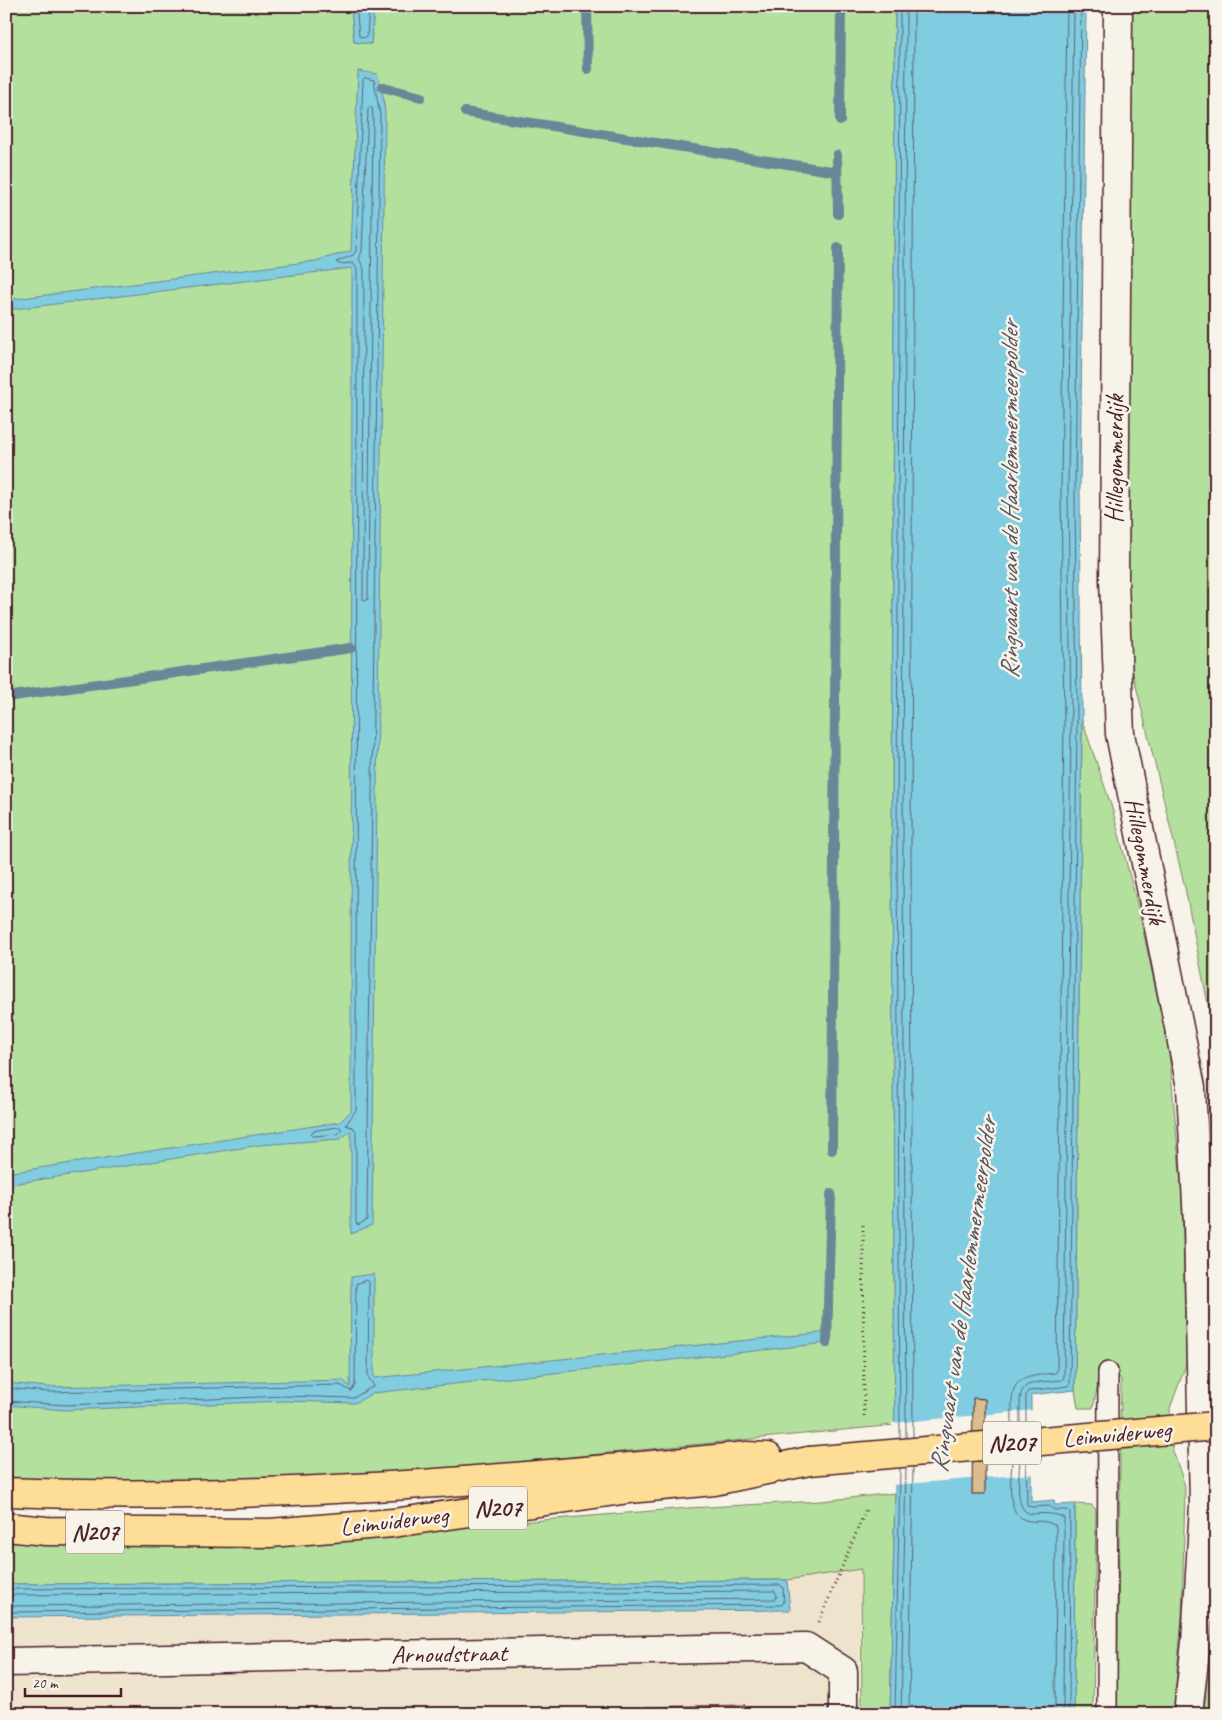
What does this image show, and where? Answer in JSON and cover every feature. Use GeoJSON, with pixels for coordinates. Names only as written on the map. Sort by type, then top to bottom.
{"type":"FeatureCollection","features":[{"type":"Feature","properties":{"kind":"main road","name":"Leimuiderweg"},"geometry":{"type":"LineString","coordinates":[[6,1527],[164,1533],[279,1533],[393,1523],[628,1489],[714,1481],[809,1461],[1216,1426]]}},
{"type":"Feature","properties":{"kind":"main road","name":"Leimuiderweg"},"geometry":{"type":"LineString","coordinates":[[6,1492],[150,1496],[308,1491],[480,1481],[747,1456],[809,1461]]}},
{"type":"Feature","properties":{"kind":"street","name":"Hillegommerdijk"},"geometry":{"type":"LineString","coordinates":[[1118,6],[1114,580],[1120,734],[1191,1087],[1198,1224],[1204,1505],[1196,1642],[1188,1714]]}},
{"type":"Feature","properties":{"kind":"street","name":"Arnoudstraat"},"geometry":{"type":"LineString","coordinates":[[6,1662],[806,1647]]}},
{"type":"Feature","properties":{"kind":"street"},"geometry":{"type":"LineString","coordinates":[[806,1647],[843,1671],[843,1714]]}},
{"type":"Feature","properties":{"kind":"lane"},"geometry":{"type":"LineString","coordinates":[[1106,1714],[1108,1372]]}},
{"type":"Feature","properties":{"kind":"path"},"geometry":{"type":"LineString","coordinates":[[863,1225],[864,1419]]}},
{"type":"Feature","properties":{"kind":"path"},"geometry":{"type":"LineString","coordinates":[[806,1647],[821,1619],[867,1507]]}},
{"type":"Feature","properties":{"kind":"shaded area"},"geometry":{"type":"Polygon","coordinates":[[[861,1569],[859,1714],[6,1714],[6,1571],[861,1569]]]}},
{"type":"Feature","properties":{"kind":"green space"},"geometry":{"type":"Polygon","coordinates":[[[6,6],[351,6],[354,42],[371,44],[374,6],[895,6],[892,846],[895,1425],[354,1478],[6,1484],[6,6]]]}},
{"type":"Feature","properties":{"kind":"green space"},"geometry":{"type":"Polygon","coordinates":[[[1125,6],[1216,6],[1216,1193],[1209,1009],[1185,888],[1131,665],[1128,561],[1125,6]]]}},
{"type":"Feature","properties":{"kind":"green space"},"geometry":{"type":"Polygon","coordinates":[[[1082,720],[1112,808],[1138,907],[1169,1051],[1182,1195],[1186,1365],[1170,1408],[1172,1448],[1185,1486],[1182,1617],[1173,1714],[1117,1714],[1121,1379],[1114,1372],[1099,1380],[1093,1408],[1078,1408],[1075,1390],[1082,720]]]}},
{"type":"Feature","properties":{"kind":"green space"},"geometry":{"type":"Polygon","coordinates":[[[895,1493],[890,1714],[862,1714],[861,1569],[787,1580],[6,1584],[6,1538],[276,1539],[483,1525],[688,1508],[821,1501],[895,1493]]]}},
{"type":"Feature","properties":{"kind":"green space"},"geometry":{"type":"Polygon","coordinates":[[[1075,1504],[1092,1505],[1096,1510],[1093,1714],[1074,1714],[1075,1504]]]}},
{"type":"Feature","properties":{"kind":"green space"},"geometry":{"type":"Polygon","coordinates":[[[1216,1550],[1216,1714],[1204,1714],[1216,1550]]]}},
{"type":"Feature","properties":{"kind":"water"},"geometry":{"type":"Polygon","coordinates":[[[351,6],[374,6],[371,44],[354,42],[351,6]]]}},
{"type":"Feature","properties":{"kind":"water","name":"Ringvaart van de Haarlemmermeerpolder"},"geometry":{"type":"Polygon","coordinates":[[[895,6],[1086,6],[1080,490],[1082,720],[1075,1390],[1031,1395],[1031,1502],[1054,1500],[1055,1505],[1075,1504],[1074,1714],[890,1714],[895,1493],[892,846],[895,6]]]}},
{"type":"Feature","properties":{"kind":"water"},"geometry":{"type":"Polygon","coordinates":[[[358,71],[377,74],[382,87],[385,114],[372,1225],[351,1234],[351,1131],[340,1139],[260,1145],[6,1185],[6,1173],[340,1122],[351,1111],[352,268],[6,310],[6,300],[315,261],[351,251],[358,71]]]}},
{"type":"Feature","properties":{"kind":"water"},"geometry":{"type":"Polygon","coordinates":[[[374,1274],[374,1378],[828,1332],[827,1343],[373,1393],[355,1403],[284,1401],[65,1410],[6,1405],[6,1383],[48,1387],[343,1380],[350,1387],[351,1277],[374,1274]]]}},
{"type":"Feature","properties":{"kind":"water"},"geometry":{"type":"Polygon","coordinates":[[[787,1580],[790,1610],[6,1617],[6,1584],[787,1580]]]}},
{"type":"Feature","properties":{"kind":"pier"},"geometry":{"type":"Polygon","coordinates":[[[1034,1410],[1033,1474],[892,1485],[892,1423],[1034,1410]]]}},
{"type":"Feature","properties":{"kind":"building"},"geometry":{"type":"Polygon","coordinates":[[[973,1398],[985,1399],[985,1494],[972,1494],[973,1398]]]}},
{"type":"Feature","properties":{"kind":"building"},"geometry":{"type":"Polygon","coordinates":[[[745,1705],[745,1714],[645,1714],[645,1707],[745,1705]]]}},
{"type":"Feature","properties":{"kind":"waterway"},"geometry":{"type":"LineString","coordinates":[[587,6],[588,69]]}},
{"type":"Feature","properties":{"kind":"waterway"},"geometry":{"type":"LineString","coordinates":[[840,121],[841,6]]}},
{"type":"Feature","properties":{"kind":"waterway"},"geometry":{"type":"LineString","coordinates":[[382,87],[421,97]]}},
{"type":"Feature","properties":{"kind":"waterway"},"geometry":{"type":"LineString","coordinates":[[465,112],[837,172]]}},
{"type":"Feature","properties":{"kind":"waterway"},"geometry":{"type":"LineString","coordinates":[[837,155],[838,214]]}},
{"type":"Feature","properties":{"kind":"waterway"},"geometry":{"type":"LineString","coordinates":[[832,1150],[838,248]]}},
{"type":"Feature","properties":{"kind":"waterway"},"geometry":{"type":"LineString","coordinates":[[6,697],[351,648]]}},
{"type":"Feature","properties":{"kind":"waterway"},"geometry":{"type":"LineString","coordinates":[[827,1343],[831,1194]]}}]}
